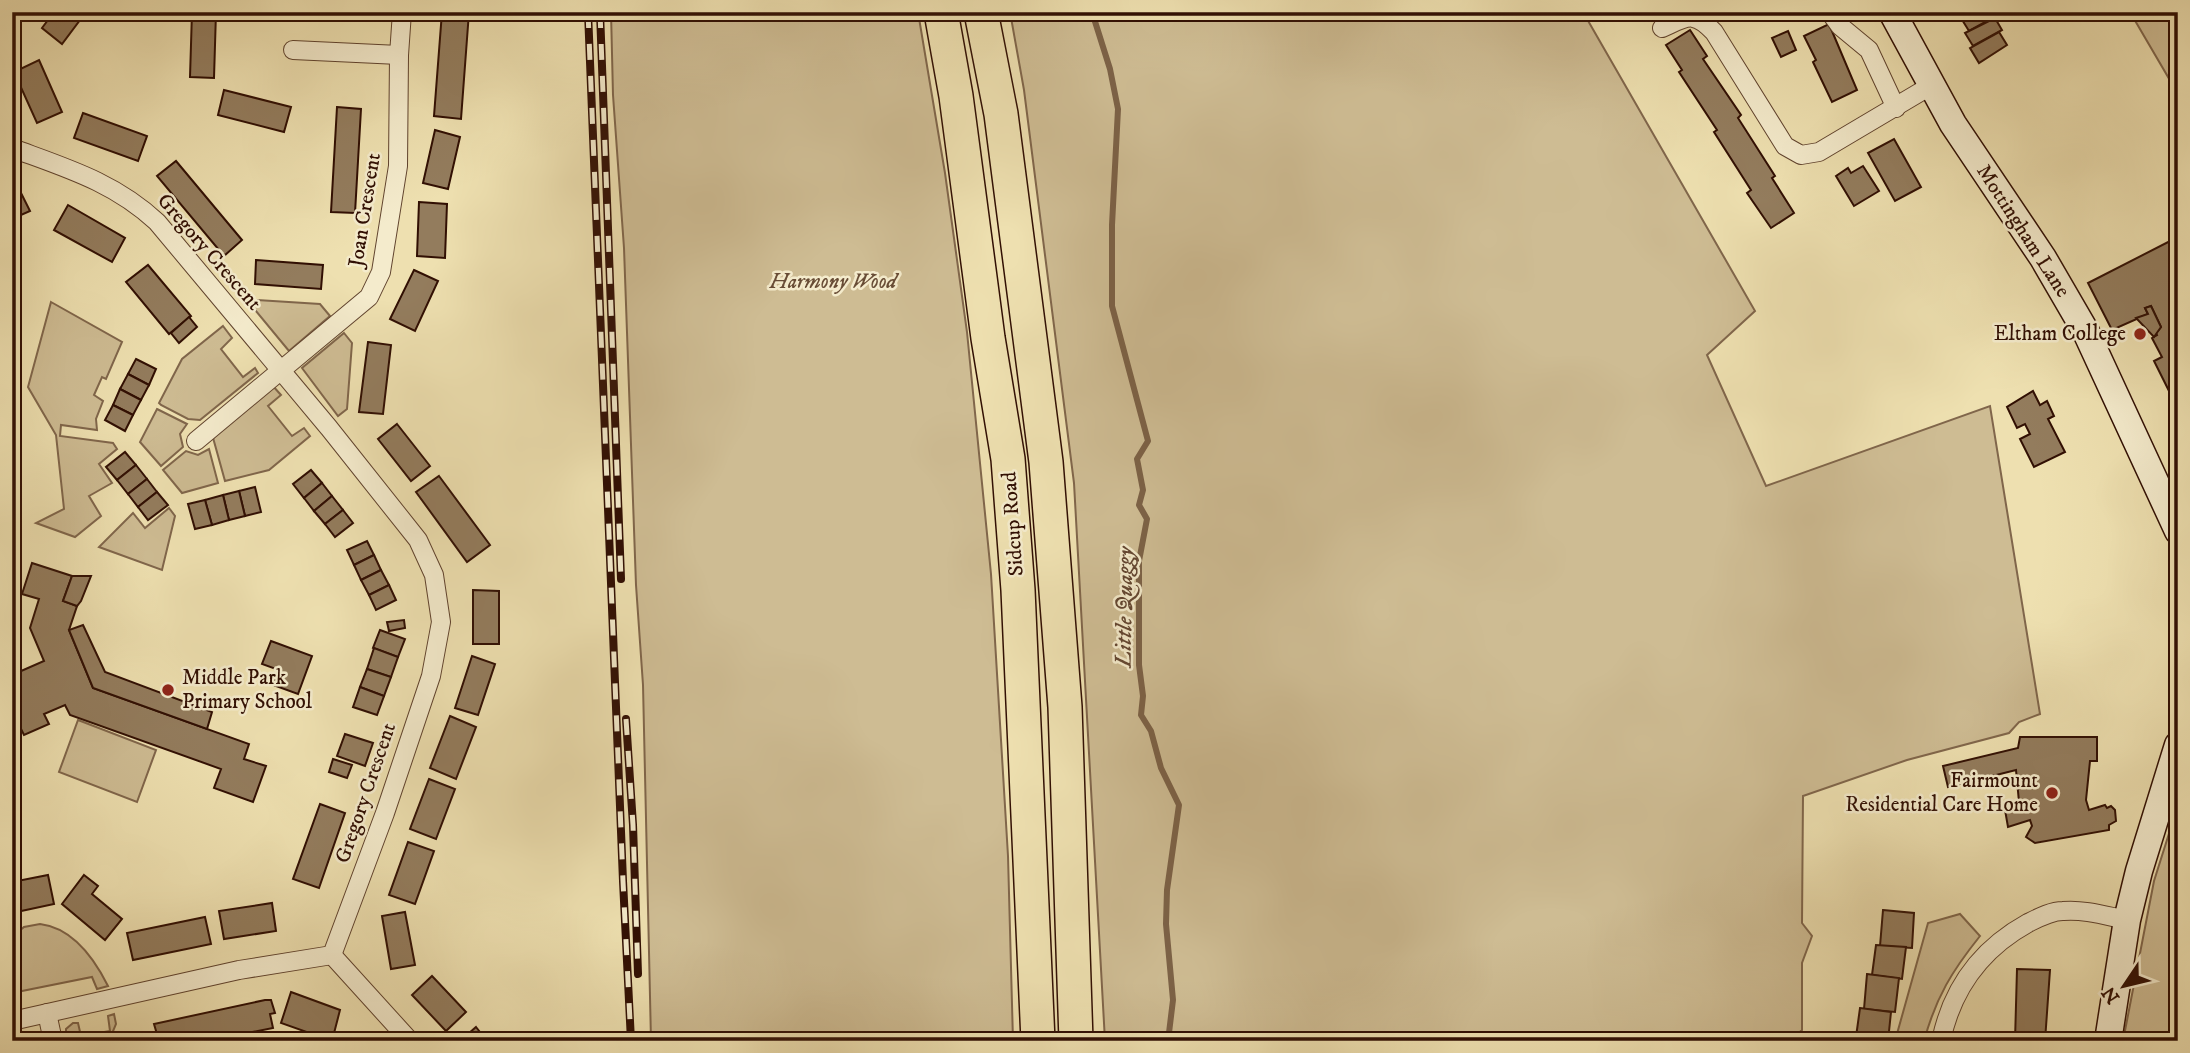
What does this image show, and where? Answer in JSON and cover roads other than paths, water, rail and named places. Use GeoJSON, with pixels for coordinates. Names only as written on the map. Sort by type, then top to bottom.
{"type":"FeatureCollection","features":[{"type":"Feature","properties":{"kind":"highway","name":"Sidcup Road"},"geometry":{"type":"LineString","coordinates":[[941,12],[956,96],[988,338],[1008,459],[1018,590],[1038,1041]]}},
{"type":"Feature","properties":{"kind":"highway","name":"Sidcup Road"},"geometry":{"type":"LineString","coordinates":[[981,12],[1001,114],[1046,462],[1066,707],[1076,1041]]}},
{"type":"Feature","properties":{"kind":"street","name":"Joan Crescent"},"geometry":{"type":"LineString","coordinates":[[280,372],[369,297],[381,272],[398,166],[402,12]]}},
{"type":"Feature","properties":{"kind":"street","name":"Mottingham Lane"},"geometry":{"type":"LineString","coordinates":[[1892,12],[1953,124],[2043,258],[2086,332],[2178,531]]}},
{"type":"Feature","properties":{"kind":"street"},"geometry":{"type":"LineString","coordinates":[[1832,15],[1840,26],[1869,50],[1896,108]]}},
{"type":"Feature","properties":{"kind":"street"},"geometry":{"type":"LineString","coordinates":[[1662,28],[1687,16],[1702,19],[1714,32],[1785,146],[1801,155],[1819,152],[1931,85]]}},
{"type":"Feature","properties":{"kind":"street"},"geometry":{"type":"LineString","coordinates":[[293,50],[399,55]]}},
{"type":"Feature","properties":{"kind":"street","name":"Gregory Crescent"},"geometry":{"type":"LineString","coordinates":[[12,148],[109,186],[157,222],[329,428],[418,540],[432,568],[438,594],[440,634],[431,676],[386,813],[332,955]]}},
{"type":"Feature","properties":{"kind":"street"},"geometry":{"type":"LineString","coordinates":[[196,441],[280,372]]}},
{"type":"Feature","properties":{"kind":"street"},"geometry":{"type":"LineString","coordinates":[[2108,1041],[2127,920],[2139,871],[2178,745]]}},
{"type":"Feature","properties":{"kind":"street"},"geometry":{"type":"LineString","coordinates":[[1941,1041],[1946,1016],[1960,989],[1977,962],[2004,936],[2041,916],[2062,911],[2127,920]]}},
{"type":"Feature","properties":{"kind":"street"},"geometry":{"type":"LineString","coordinates":[[12,1021],[239,970],[332,955],[410,1041]]}},
{"type":"Feature","properties":{"kind":"street"},"geometry":{"type":"LineString","coordinates":[[47,1013],[53,1041]]}},
{"type":"Feature","properties":{"kind":"waterway","name":"Little Quaggy"},"geometry":{"type":"LineString","coordinates":[[1092,12],[1110,69],[1118,109],[1112,225],[1112,306],[1148,441],[1137,459],[1143,490],[1139,505],[1147,519],[1139,561],[1139,665],[1143,696],[1141,715],[1151,731],[1161,768],[1179,805],[1167,890],[1166,924],[1173,1000],[1168,1041]]}},
{"type":"Feature","properties":{"kind":"railway"},"geometry":{"type":"LineString","coordinates":[[588,12],[631,1041]]}},
{"type":"Feature","properties":{"kind":"railway"},"geometry":{"type":"LineString","coordinates":[[600,12],[621,579]]}},
{"type":"Feature","properties":{"kind":"railway"},"geometry":{"type":"LineString","coordinates":[[626,719],[638,974]]}},
{"type":"Feature","properties":{"kind":"place","name":"Eltham College"},"geometry":{"type":"Point","coordinates":[2140,334]}},
{"type":"Feature","properties":{"kind":"place","name":"Middle Park Primary School"},"geometry":{"type":"Point","coordinates":[168,690]}},
{"type":"Feature","properties":{"kind":"place","name":"Fairmount Residential Care Home"},"geometry":{"type":"Point","coordinates":[2052,793]}},
{"type":"Feature","properties":{"kind":"park label","name":"Harmony Wood"},"geometry":{"type":"Point","coordinates":[833,282]}}]}
